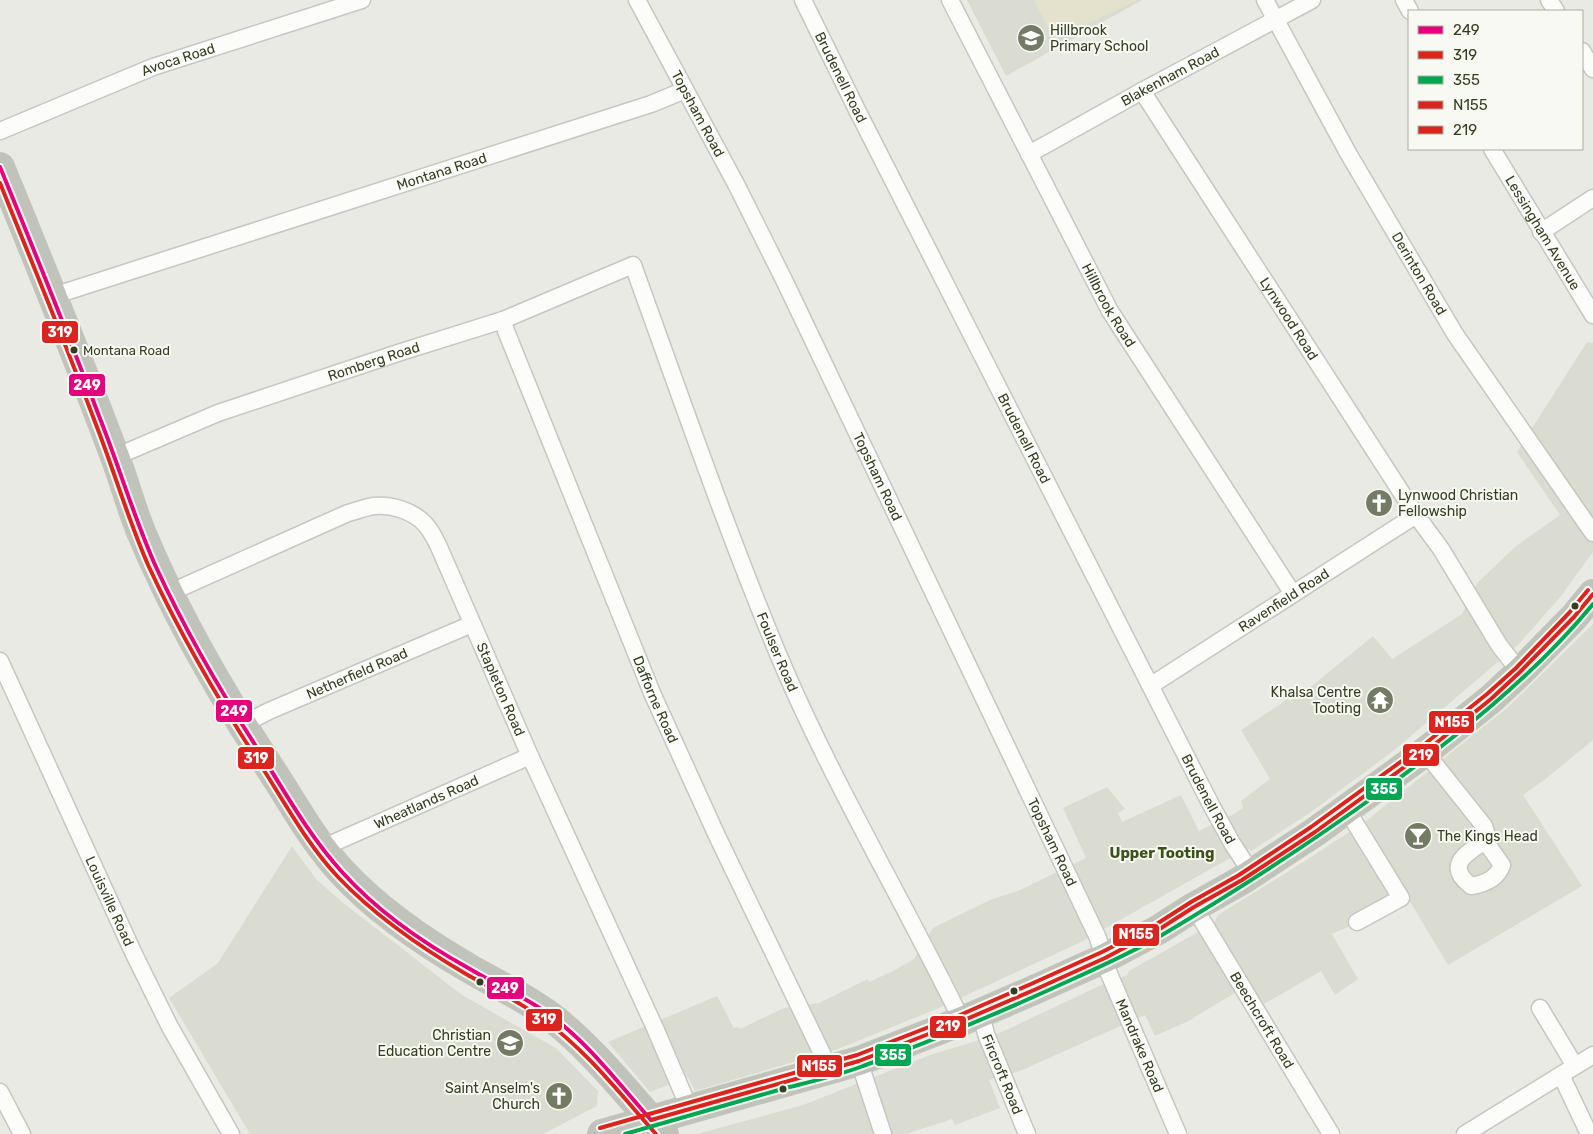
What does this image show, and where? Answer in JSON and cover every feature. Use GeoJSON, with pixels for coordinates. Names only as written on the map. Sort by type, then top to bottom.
{"type":"FeatureCollection","features":[{"type":"Feature","properties":{"kind":"highway"},"geometry":{"type":"LineString","coordinates":[[0,167],[53,296],[115,457],[141,533],[169,593],[204,661],[242,725],[322,848],[341,872],[358,888],[421,940],[533,1005],[578,1039],[657,1127]]}},
{"type":"Feature","properties":{"kind":"highway"},"geometry":{"type":"LineString","coordinates":[[602,1134],[657,1127],[690,1110],[858,1061],[1107,966],[1194,907],[1252,874],[1347,810],[1425,752],[1520,672],[1574,617],[1593,594]]}},
{"type":"Feature","properties":{"kind":"street","name":"Avoca Road"},"geometry":{"type":"LineString","coordinates":[[0,131],[153,67],[362,0]]}},
{"type":"Feature","properties":{"kind":"street","name":"Topsham Road"},"geometry":{"type":"LineString","coordinates":[[637,0],[737,186],[785,282],[1044,822],[1098,938],[1107,966]]}},
{"type":"Feature","properties":{"kind":"street","name":"Brudenell Road"},"geometry":{"type":"LineString","coordinates":[[803,0],[857,110],[1210,803],[1252,874]]}},
{"type":"Feature","properties":{"kind":"street","name":"Hillbrook Road"},"geometry":{"type":"LineString","coordinates":[[950,0],[1110,311],[1293,594]]}},
{"type":"Feature","properties":{"kind":"street","name":"Derinton Road"},"geometry":{"type":"LineString","coordinates":[[1265,0],[1348,153],[1455,334],[1593,533]]}},
{"type":"Feature","properties":{"kind":"street","name":"Blakenham Road"},"geometry":{"type":"LineString","coordinates":[[1030,154],[1142,91],[1312,0]]}},
{"type":"Feature","properties":{"kind":"street"},"geometry":{"type":"LineString","coordinates":[[1583,53],[1593,68]]}},
{"type":"Feature","properties":{"kind":"street","name":"Montana Road"},"geometry":{"type":"LineString","coordinates":[[53,296],[651,104],[685,90]]}},
{"type":"Feature","properties":{"kind":"street","name":"Lynwood Road"},"geometry":{"type":"LineString","coordinates":[[1142,91],[1416,515],[1441,549],[1499,645],[1520,672]]}},
{"type":"Feature","properties":{"kind":"street","name":"Lessingham Avenue"},"geometry":{"type":"LineString","coordinates":[[1493,150],[1593,315]]}},
{"type":"Feature","properties":{"kind":"street"},"geometry":{"type":"LineString","coordinates":[[1542,232],[1593,198]]}},
{"type":"Feature","properties":{"kind":"street","name":"Romberg Road"},"geometry":{"type":"LineString","coordinates":[[115,457],[218,414],[401,352],[504,320],[632,265]]}},
{"type":"Feature","properties":{"kind":"street","name":"Foulser Road"},"geometry":{"type":"LineString","coordinates":[[632,265],[714,490],[778,654],[821,747],[972,1017]]}},
{"type":"Feature","properties":{"kind":"street","name":"Dafforne Road"},"geometry":{"type":"LineString","coordinates":[[504,320],[506,331],[652,693],[718,838],[830,1070]]}},
{"type":"Feature","properties":{"kind":"street","name":"Stapleton Road"},"geometry":{"type":"LineString","coordinates":[[169,593],[348,513],[375,506],[386,506],[416,516],[431,531],[530,756],[655,1028],[690,1110]]}},
{"type":"Feature","properties":{"kind":"street","name":"Ravenfield Road"},"geometry":{"type":"LineString","coordinates":[[1150,686],[1416,515]]}},
{"type":"Feature","properties":{"kind":"street","name":"Netherfield Road"},"geometry":{"type":"LineString","coordinates":[[242,725],[269,711],[472,624]]}},
{"type":"Feature","properties":{"kind":"street","name":"Louisville Road"},"geometry":{"type":"LineString","coordinates":[[0,662],[133,952],[170,1027],[231,1134]]}},
{"type":"Feature","properties":{"kind":"street"},"geometry":{"type":"LineString","coordinates":[[1425,752],[1484,826],[1486,841]]}},
{"type":"Feature","properties":{"kind":"street","name":"Wheatlands Road"},"geometry":{"type":"LineString","coordinates":[[322,848],[530,756]]}},
{"type":"Feature","properties":{"kind":"street"},"geometry":{"type":"LineString","coordinates":[[1347,810],[1401,898],[1357,922]]}},
{"type":"Feature","properties":{"kind":"street","name":"Beechcroft Road"},"geometry":{"type":"LineString","coordinates":[[1194,907],[1331,1134]]}},
{"type":"Feature","properties":{"kind":"street","name":"Mandrake Road"},"geometry":{"type":"LineString","coordinates":[[1107,966],[1178,1134]]}},
{"type":"Feature","properties":{"kind":"street"},"geometry":{"type":"LineString","coordinates":[[1540,1008],[1575,1066]]}},
{"type":"Feature","properties":{"kind":"street","name":"Fircroft Road"},"geometry":{"type":"LineString","coordinates":[[972,1017],[986,1034],[1027,1134]]}},
{"type":"Feature","properties":{"kind":"street"},"geometry":{"type":"LineString","coordinates":[[1465,1134],[1593,1055]]}},
{"type":"Feature","properties":{"kind":"street"},"geometry":{"type":"LineString","coordinates":[[858,1061],[883,1134]]}},
{"type":"Feature","properties":{"kind":"street"},"geometry":{"type":"LineString","coordinates":[[1561,1075],[1589,1134]]}},
{"type":"Feature","properties":{"kind":"street"},"geometry":{"type":"LineString","coordinates":[[0,1092],[22,1134]]}},
{"type":"Feature","properties":{"kind":"shaded area","name":"Hillbrook Primary School"},"geometry":{"type":"Polygon","coordinates":[[[967,0],[1142,0],[1006,76],[967,0]]]}},
{"type":"Feature","properties":{"kind":"shaded area"},"geometry":{"type":"Polygon","coordinates":[[[1034,0],[1138,0],[1054,40],[1034,0]]]}},
{"type":"Feature","properties":{"kind":"shaded area"},"geometry":{"type":"Polygon","coordinates":[[[1587,342],[1593,343],[1593,552],[1561,596],[1519,644],[1392,752],[1308,814],[1253,850],[1249,849],[1223,862],[1081,942],[939,1008],[838,1049],[695,1091],[688,1077],[650,1092],[608,1042],[717,996],[734,1028],[738,1027],[740,1029],[784,1008],[819,1003],[868,979],[869,982],[893,971],[914,959],[933,928],[990,900],[1020,890],[1086,858],[1063,808],[1107,787],[1125,809],[1118,813],[1122,822],[1181,795],[1199,831],[1243,808],[1241,801],[1270,779],[1241,730],[1313,685],[1373,636],[1392,659],[1462,614],[1478,582],[1516,546],[1560,515],[1517,452],[1587,342]]]}},
{"type":"Feature","properties":{"kind":"shaded area"},"geometry":{"type":"Polygon","coordinates":[[[1593,624],[1593,740],[1523,795],[1582,886],[1448,965],[1409,900],[1332,934],[1358,979],[1335,995],[1321,971],[1264,1004],[1250,984],[1193,1019],[1155,1036],[1145,1015],[1020,1071],[989,1080],[1000,1108],[955,1125],[952,1119],[906,1134],[697,1134],[803,1105],[930,1055],[1004,1031],[1097,987],[1127,975],[1129,971],[1214,923],[1218,915],[1366,821],[1508,707],[1593,624]]]}},
{"type":"Feature","properties":{"kind":"shaded area"},"geometry":{"type":"Polygon","coordinates":[[[292,846],[316,879],[342,902],[462,995],[556,1048],[598,1091],[597,1106],[543,1134],[250,1134],[169,998],[218,963],[292,846]]]}},
{"type":"Feature","properties":{"kind":"transit line","name":"249"},"geometry":{"type":"LineString","coordinates":[[0,167],[75,354],[156,567],[192,639],[219,686],[309,830],[330,859],[356,887],[402,926],[452,959],[538,1007],[562,1024],[602,1064],[651,1120]]}},
{"type":"Feature","properties":{"kind":"transit line","name":"319"},"geometry":{"type":"LineString","coordinates":[[0,183],[84,392],[134,531],[149,567],[187,643],[215,692],[306,837],[338,877],[383,918],[432,953],[524,1006],[559,1031],[589,1059],[656,1134]]}},
{"type":"Feature","properties":{"kind":"transit line","name":"N155"},"geometry":{"type":"LineString","coordinates":[[600,1128],[857,1055],[960,1015],[1102,952],[1155,925],[1239,875],[1311,827],[1421,747],[1516,668],[1569,613],[1588,590]]}},
{"type":"Feature","properties":{"kind":"transit line","name":"219"},"geometry":{"type":"LineString","coordinates":[[651,1120],[859,1061],[962,1021],[1034,990],[1105,958],[1158,930],[1242,880],[1315,832],[1425,752],[1491,699],[1520,672],[1574,617],[1593,594]]}},
{"type":"Feature","properties":{"kind":"transit line","name":"355"},"geometry":{"type":"LineString","coordinates":[[625,1134],[863,1066],[1004,1010],[1107,964],[1148,943],[1299,849],[1408,772],[1519,682],[1545,657],[1593,604]]}},
{"type":"Feature","properties":{"kind":"place","name":"Hillbrook Primary School"},"geometry":{"type":"Point","coordinates":[1031,38]}},
{"type":"Feature","properties":{"kind":"place","name":"Montana Road"},"geometry":{"type":"Point","coordinates":[74,350]}},
{"type":"Feature","properties":{"kind":"place","name":"Lynwood Christian Fellowship"},"geometry":{"type":"Point","coordinates":[1379,503]}},
{"type":"Feature","properties":{"kind":"place","name":"Khalsa Centre Tooting"},"geometry":{"type":"Point","coordinates":[1380,700]}},
{"type":"Feature","properties":{"kind":"place","name":"The Kings Head"},"geometry":{"type":"Point","coordinates":[1418,836]}},
{"type":"Feature","properties":{"kind":"place","name":"Christian Education Centre"},"geometry":{"type":"Point","coordinates":[510,1043]}},
{"type":"Feature","properties":{"kind":"place","name":"Saint Anselm's Church"},"geometry":{"type":"Point","coordinates":[559,1096]}},
{"type":"Feature","properties":{"kind":"district","name":"Upper Tooting"},"geometry":{"type":"Point","coordinates":[1162,853]}}]}
